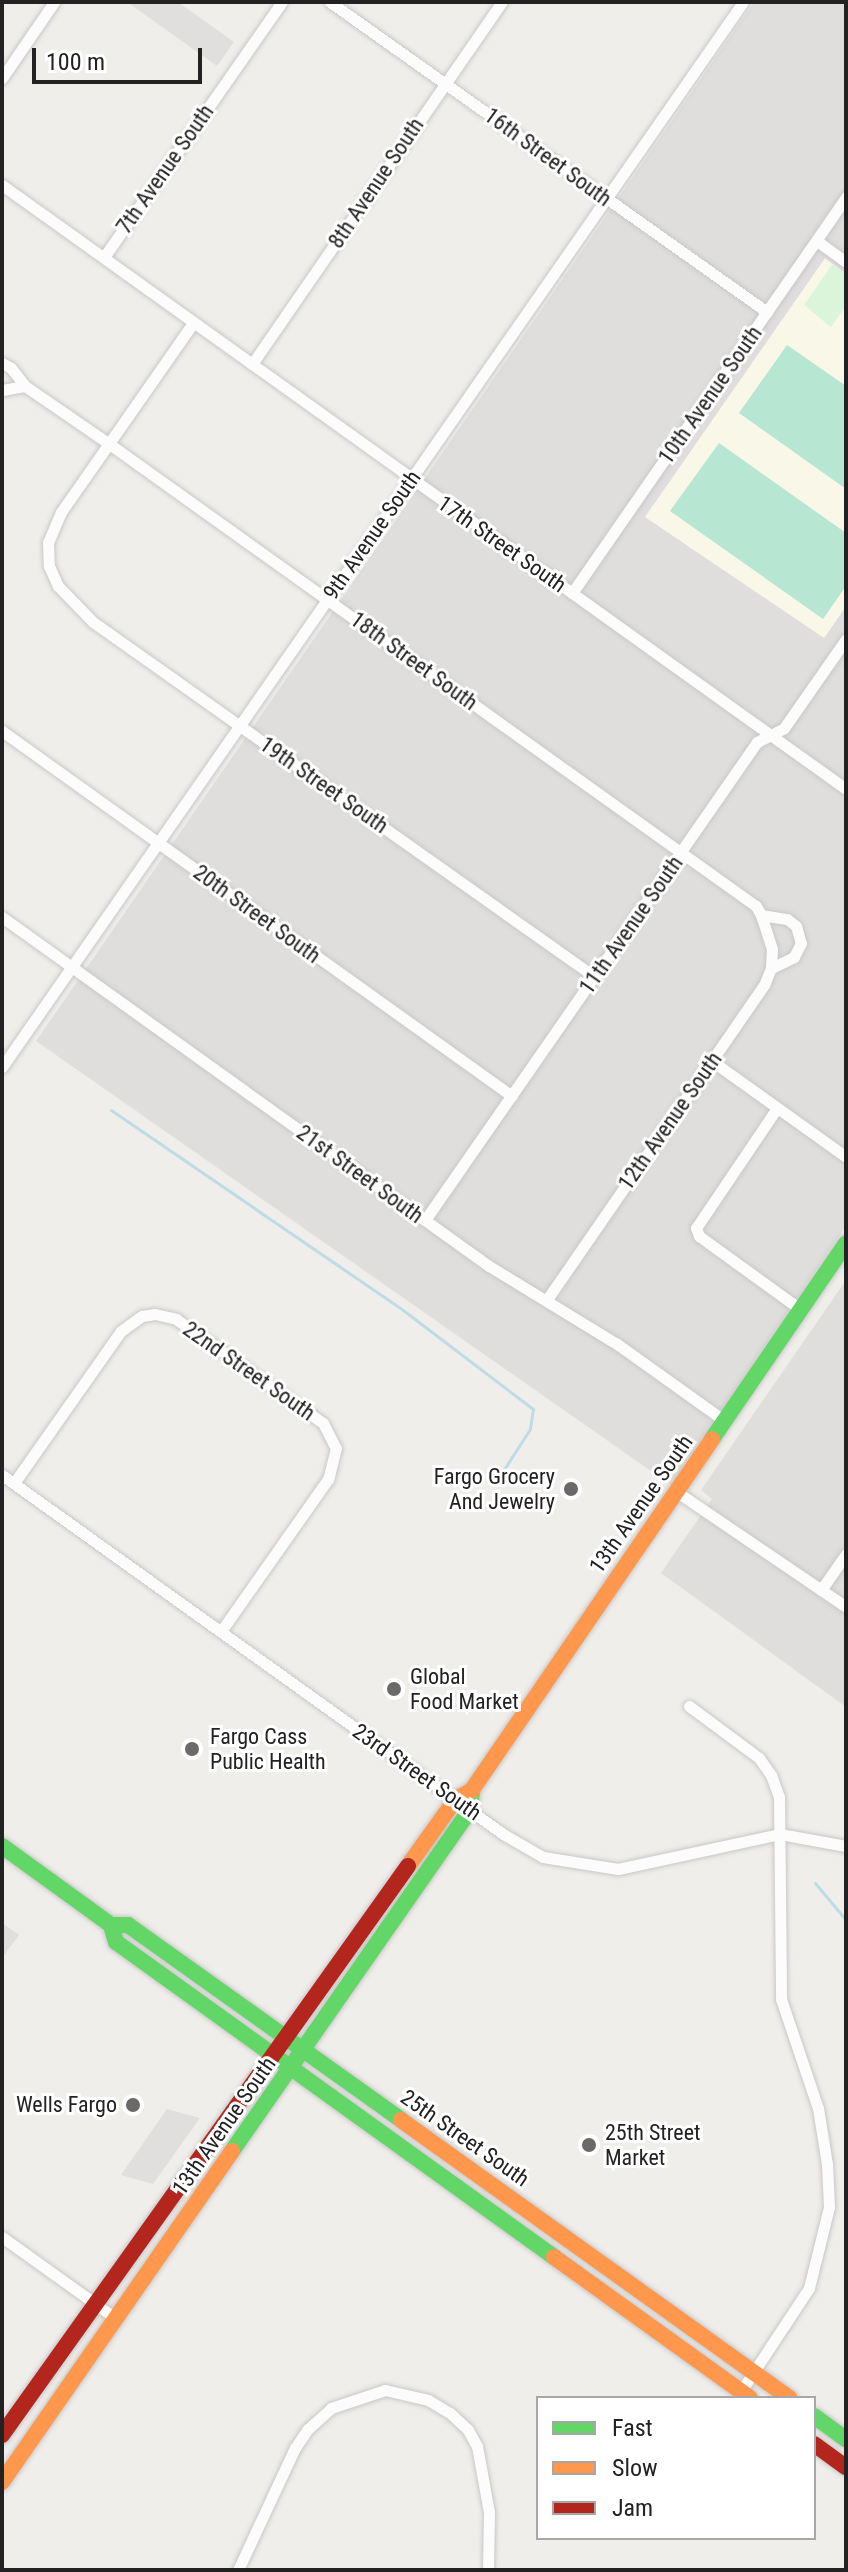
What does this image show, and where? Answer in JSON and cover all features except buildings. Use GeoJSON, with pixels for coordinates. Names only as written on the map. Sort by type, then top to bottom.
{"type":"FeatureCollection","features":[{"type":"Feature","properties":{"kind":"main road","name":"13th Avenue South"},"geometry":{"type":"LineString","coordinates":[[2,2435],[455,1800],[472,1790],[846,1243]]}},
{"type":"Feature","properties":{"kind":"main road","name":"13th Avenue South"},"geometry":{"type":"LineString","coordinates":[[2,2482],[470,1810],[472,1790]]}},
{"type":"Feature","properties":{"kind":"main road","name":"25th Street South"},"geometry":{"type":"LineString","coordinates":[[2,1846],[111,1925],[128,1925],[787,2396]]}},
{"type":"Feature","properties":{"kind":"main road","name":"25th Street South"},"geometry":{"type":"LineString","coordinates":[[111,1925],[116,1942],[746,2395]]}},
{"type":"Feature","properties":{"kind":"main road"},"geometry":{"type":"LineString","coordinates":[[816,2417],[846,2439]]}},
{"type":"Feature","properties":{"kind":"main road"},"geometry":{"type":"LineString","coordinates":[[816,2445],[846,2467]]}},
{"type":"Feature","properties":{"kind":"street"},"geometry":{"type":"LineString","coordinates":[[2,78],[54,2]]}},
{"type":"Feature","properties":{"kind":"street","name":"7th Avenue South"},"geometry":{"type":"LineString","coordinates":[[104,257],[282,2]]}},
{"type":"Feature","properties":{"kind":"street","name":"16th Street South"},"geometry":{"type":"LineString","coordinates":[[330,2],[767,312]]}},
{"type":"Feature","properties":{"kind":"street","name":"8th Avenue South"},"geometry":{"type":"LineString","coordinates":[[252,364],[502,2]]}},
{"type":"Feature","properties":{"kind":"street","name":"9th Avenue South"},"geometry":{"type":"LineString","coordinates":[[2,1067],[743,2]]}},
{"type":"Feature","properties":{"kind":"street","name":"17th Street South"},"geometry":{"type":"LineString","coordinates":[[2,185],[846,789]]}},
{"type":"Feature","properties":{"kind":"street","name":"10th Avenue South"},"geometry":{"type":"LineString","coordinates":[[572,593],[846,197]]}},
{"type":"Feature","properties":{"kind":"street"},"geometry":{"type":"LineString","coordinates":[[817,241],[846,262]]}},
{"type":"Feature","properties":{"kind":"street"},"geometry":{"type":"LineString","coordinates":[[108,443],[193,323]]}},
{"type":"Feature","properties":{"kind":"street","name":"18th Street South"},"geometry":{"type":"LineString","coordinates":[[2,363],[11,368],[25,386],[756,906],[768,934],[771,968]]}},
{"type":"Feature","properties":{"kind":"street"},"geometry":{"type":"LineString","coordinates":[[2,390],[25,386]]}},
{"type":"Feature","properties":{"kind":"street","name":"19th Street South"},"geometry":{"type":"LineString","coordinates":[[108,443],[61,512],[48,542],[49,566],[58,586],[93,622],[595,977]]}},
{"type":"Feature","properties":{"kind":"street","name":"11th Avenue South"},"geometry":{"type":"LineString","coordinates":[[425,1220],[756,744],[784,728],[846,639]]}},
{"type":"Feature","properties":{"kind":"street","name":"20th Street South"},"geometry":{"type":"LineString","coordinates":[[2,731],[512,1096]]}},
{"type":"Feature","properties":{"kind":"street"},"geometry":{"type":"LineString","coordinates":[[761,915],[787,919],[796,926],[801,943],[794,957],[771,968]]}},
{"type":"Feature","properties":{"kind":"street","name":"21st Street South"},"geometry":{"type":"LineString","coordinates":[[2,917],[489,1266],[547,1299],[725,1421]]}},
{"type":"Feature","properties":{"kind":"street","name":"12th Avenue South"},"geometry":{"type":"LineString","coordinates":[[547,1299],[764,985],[771,968]]}},
{"type":"Feature","properties":{"kind":"street"},"geometry":{"type":"LineString","coordinates":[[712,1061],[846,1157]]}},
{"type":"Feature","properties":{"kind":"street"},"geometry":{"type":"LineString","coordinates":[[777,1108],[696,1228],[699,1236],[800,1309]]}},
{"type":"Feature","properties":{"kind":"street","name":"22nd Street South"},"geometry":{"type":"LineString","coordinates":[[14,1483],[121,1331],[142,1316],[155,1314],[176,1319],[323,1423],[335,1440],[336,1458],[328,1479],[221,1631]]}},
{"type":"Feature","properties":{"kind":"street","name":"23rd Street South"},"geometry":{"type":"LineString","coordinates":[[2,1475],[455,1800],[543,1857],[595,1868],[640,1867],[704,1849],[780,1834],[846,1846]]}},
{"type":"Feature","properties":{"kind":"street"},"geometry":{"type":"LineString","coordinates":[[677,1492],[846,1607]]}},
{"type":"Feature","properties":{"kind":"street"},"geometry":{"type":"LineString","coordinates":[[821,1590],[846,1554]]}},
{"type":"Feature","properties":{"kind":"street"},"geometry":{"type":"LineString","coordinates":[[689,1706],[744,1744],[765,1766],[779,1797],[781,1999],[818,2108],[827,2164],[829,2207],[809,2288],[754,2373],[746,2395]]}},
{"type":"Feature","properties":{"kind":"street"},"geometry":{"type":"LineString","coordinates":[[2,2237],[115,2318]]}},
{"type":"Feature","properties":{"kind":"street"},"geometry":{"type":"LineString","coordinates":[[238,2570],[295,2448],[308,2429],[331,2408],[385,2390],[428,2400],[450,2413],[468,2430],[479,2449],[489,2512],[488,2570]]}},
{"type":"Feature","properties":{"kind":"shaded area"},"geometry":{"type":"Polygon","coordinates":[[[127,2],[178,2],[234,42],[217,66],[127,2]]]}},
{"type":"Feature","properties":{"kind":"shaded area"},"geometry":{"type":"Polygon","coordinates":[[[754,2],[846,2],[846,274],[825,259],[824,638],[846,606],[846,1226],[671,1485],[36,1041],[754,2]]]}},
{"type":"Feature","properties":{"kind":"shaded area"},"geometry":{"type":"Polygon","coordinates":[[[825,258],[846,274],[846,606],[824,638],[645,517],[825,258]]]}},
{"type":"Feature","properties":{"kind":"shaded area"},"geometry":{"type":"Polygon","coordinates":[[[846,1280],[846,1707],[661,1573],[712,1499],[701,1490],[846,1280]]]}},
{"type":"Feature","properties":{"kind":"shaded area"},"geometry":{"type":"Polygon","coordinates":[[[2,1923],[19,1935],[2,1958],[2,1923]]]}},
{"type":"Feature","properties":{"kind":"shaded area"},"geometry":{"type":"Polygon","coordinates":[[[167,2109],[200,2118],[153,2184],[121,2175],[167,2109]]]}},
{"type":"Feature","properties":{"kind":"green space"},"geometry":{"type":"Polygon","coordinates":[[[832,265],[846,274],[846,306],[831,327],[804,305],[832,265]]]}},
{"type":"Feature","properties":{"kind":"green space"},"geometry":{"type":"Polygon","coordinates":[[[787,345],[846,386],[846,489],[739,413],[787,345]]]}},
{"type":"Feature","properties":{"kind":"green space"},"geometry":{"type":"Polygon","coordinates":[[[719,443],[846,533],[846,586],[823,619],[670,511],[719,443]]]}},
{"type":"Feature","properties":{"kind":"waterway"},"geometry":{"type":"LineString","coordinates":[[111,1110],[403,1310],[533,1409],[530,1429],[497,1480]]}},
{"type":"Feature","properties":{"kind":"waterway"},"geometry":{"type":"LineString","coordinates":[[815,1883],[846,1920]]}},
{"type":"Feature","properties":{"kind":"traffic: fast"},"geometry":{"type":"LineString","coordinates":[[712,1439],[846,1243]]}},
{"type":"Feature","properties":{"kind":"traffic: fast"},"geometry":{"type":"LineString","coordinates":[[232,2151],[470,1810],[472,1790]]}},
{"type":"Feature","properties":{"kind":"traffic: fast"},"geometry":{"type":"LineString","coordinates":[[2,1846],[111,1925],[128,1925],[401,2120]]}},
{"type":"Feature","properties":{"kind":"traffic: fast"},"geometry":{"type":"LineString","coordinates":[[111,1925],[116,1942],[554,2257]]}},
{"type":"Feature","properties":{"kind":"traffic: fast"},"geometry":{"type":"LineString","coordinates":[[816,2417],[846,2439]]}},
{"type":"Feature","properties":{"kind":"traffic: slow"},"geometry":{"type":"LineString","coordinates":[[408,1866],[455,1800],[472,1790],[712,1439]]}},
{"type":"Feature","properties":{"kind":"traffic: slow"},"geometry":{"type":"LineString","coordinates":[[401,2120],[787,2396]]}},
{"type":"Feature","properties":{"kind":"traffic: slow"},"geometry":{"type":"LineString","coordinates":[[2,2482],[232,2151]]}},
{"type":"Feature","properties":{"kind":"traffic: slow"},"geometry":{"type":"LineString","coordinates":[[554,2257],[747,2396]]}},
{"type":"Feature","properties":{"kind":"traffic: jam"},"geometry":{"type":"LineString","coordinates":[[2,2435],[408,1866]]}},
{"type":"Feature","properties":{"kind":"traffic: jam"},"geometry":{"type":"LineString","coordinates":[[816,2445],[846,2467]]}},
{"type":"Feature","properties":{"kind":"place","name":"Fargo Grocery And Jewelry"},"geometry":{"type":"Point","coordinates":[571,1489]}},
{"type":"Feature","properties":{"kind":"place","name":"Global Food Market"},"geometry":{"type":"Point","coordinates":[394,1689]}},
{"type":"Feature","properties":{"kind":"place","name":"Fargo Cass Public Health"},"geometry":{"type":"Point","coordinates":[192,1749]}},
{"type":"Feature","properties":{"kind":"place","name":"Wells Fargo"},"geometry":{"type":"Point","coordinates":[133,2105]}},
{"type":"Feature","properties":{"kind":"place","name":"25th Street Market"},"geometry":{"type":"Point","coordinates":[589,2145]}}]}
